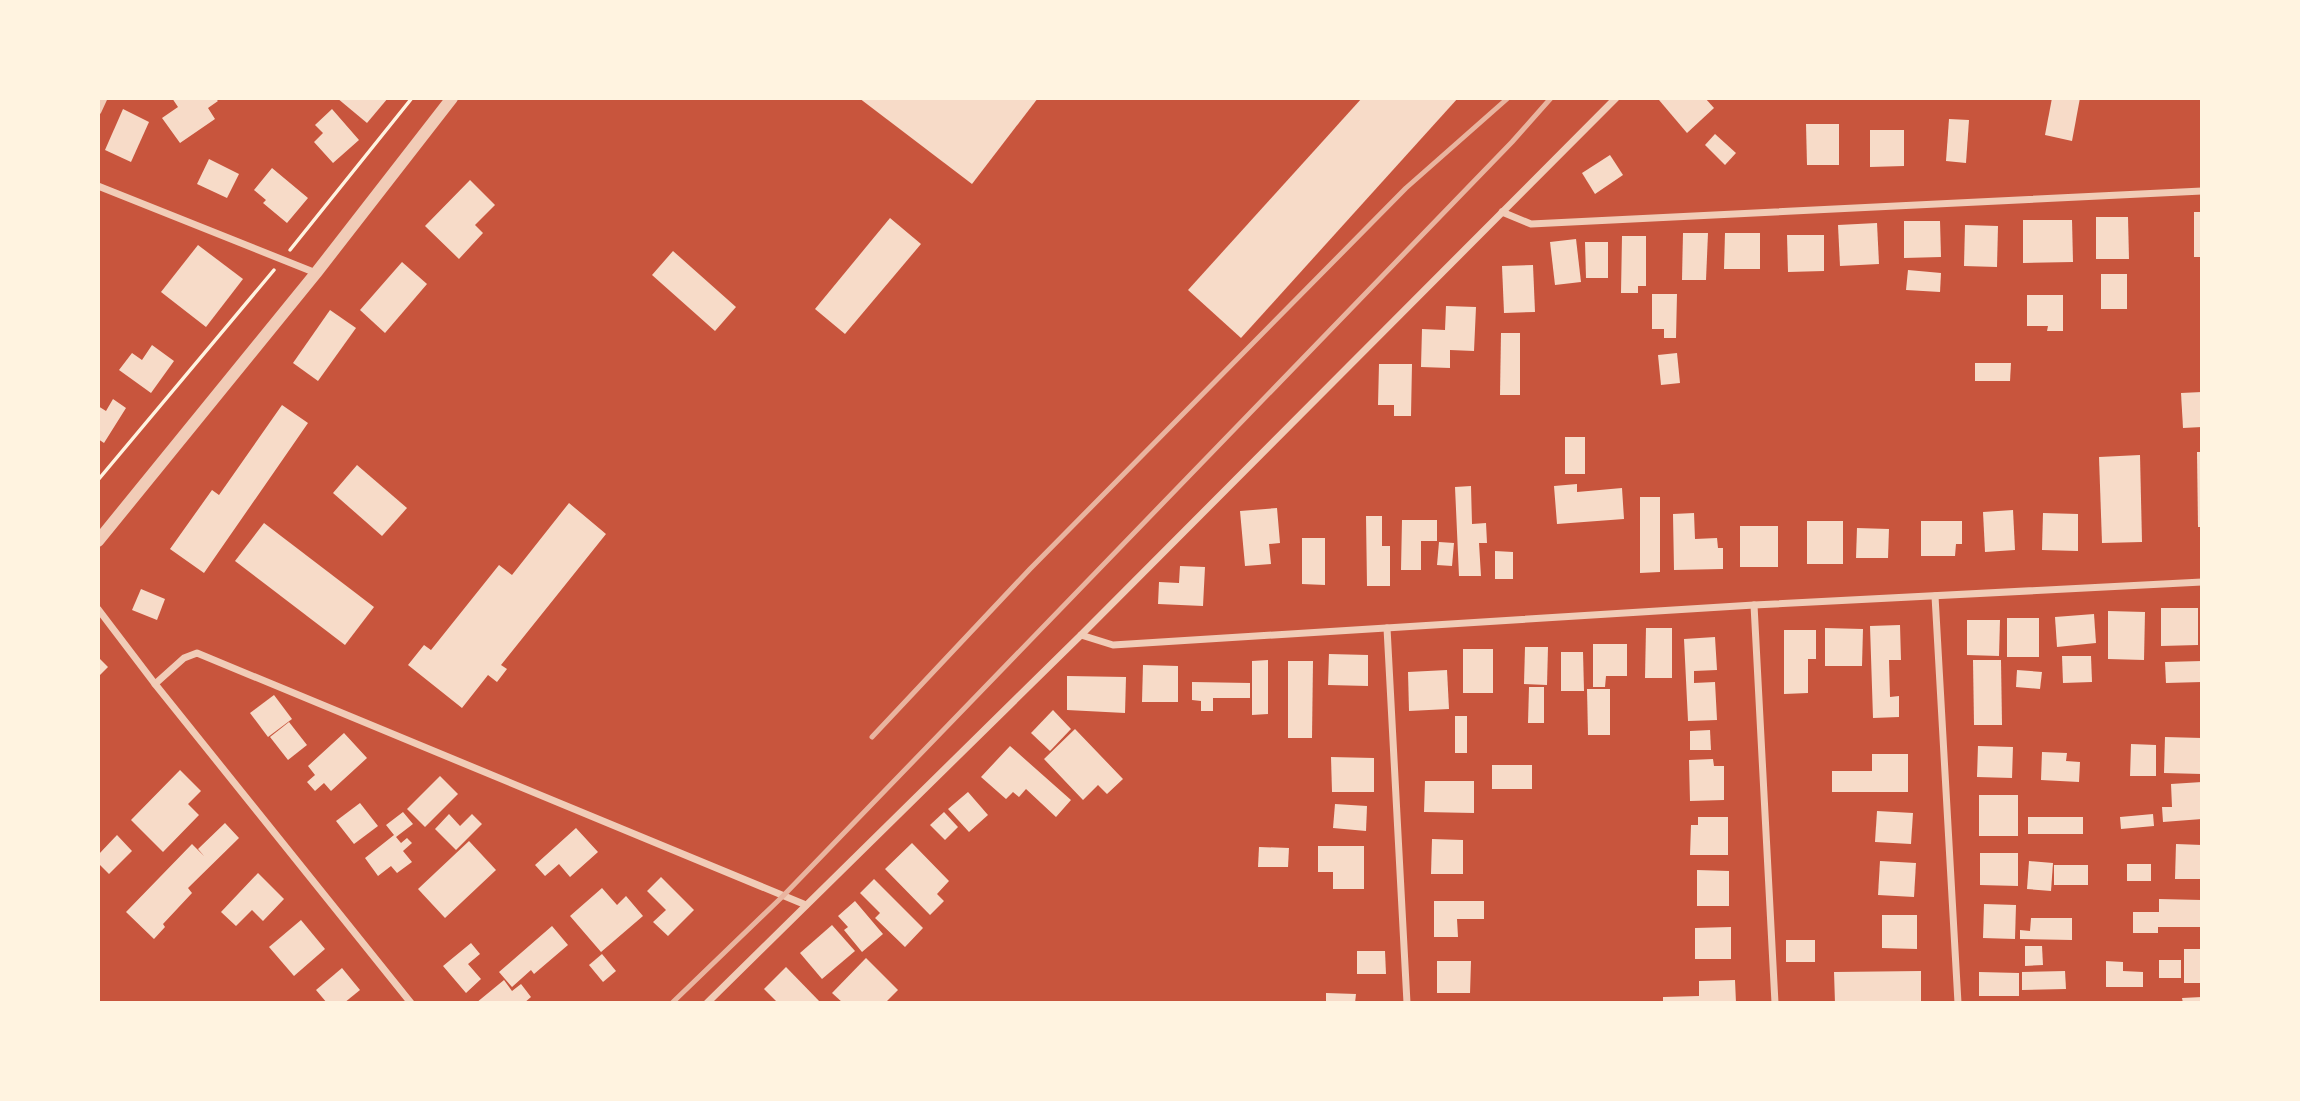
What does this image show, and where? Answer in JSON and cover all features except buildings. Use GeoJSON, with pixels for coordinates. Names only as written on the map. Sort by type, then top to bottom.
{"type":"FeatureCollection","features":[{"type":"Feature","properties":{"kind":"street"},"geometry":{"type":"LineString","coordinates":[[98,111],[104,98]]}},
{"type":"Feature","properties":{"kind":"street"},"geometry":{"type":"LineString","coordinates":[[98,541],[316,273],[452,98]]}},
{"type":"Feature","properties":{"kind":"street"},"geometry":{"type":"LineString","coordinates":[[707,1003],[1081,635],[1616,98]]}},
{"type":"Feature","properties":{"kind":"street"},"geometry":{"type":"LineString","coordinates":[[98,186],[316,273]]}},
{"type":"Feature","properties":{"kind":"street"},"geometry":{"type":"LineString","coordinates":[[1502,212],[1531,224],[2202,191]]}},
{"type":"Feature","properties":{"kind":"street"},"geometry":{"type":"LineString","coordinates":[[1081,635],[1113,645],[1754,605],[2202,583]]}},
{"type":"Feature","properties":{"kind":"street"},"geometry":{"type":"LineString","coordinates":[[1935,596],[1958,1003]]}},
{"type":"Feature","properties":{"kind":"street"},"geometry":{"type":"LineString","coordinates":[[1754,605],[1775,1003]]}},
{"type":"Feature","properties":{"kind":"street"},"geometry":{"type":"LineString","coordinates":[[98,609],[411,1003]]}},
{"type":"Feature","properties":{"kind":"street"},"geometry":{"type":"LineString","coordinates":[[1387,628],[1407,1003]]}},
{"type":"Feature","properties":{"kind":"street"},"geometry":{"type":"LineString","coordinates":[[155,684],[184,658],[197,653],[806,905]]}},
{"type":"Feature","properties":{"kind":"path"},"geometry":{"type":"LineString","coordinates":[[98,480],[283,260],[412,98]]}},
{"type":"Feature","properties":{"kind":"railway"},"geometry":{"type":"LineString","coordinates":[[872,737],[1030,569],[1406,188],[1508,98]]}},
{"type":"Feature","properties":{"kind":"railway"},"geometry":{"type":"LineString","coordinates":[[672,1003],[783,896],[1512,142],[1551,98]]}}]}
